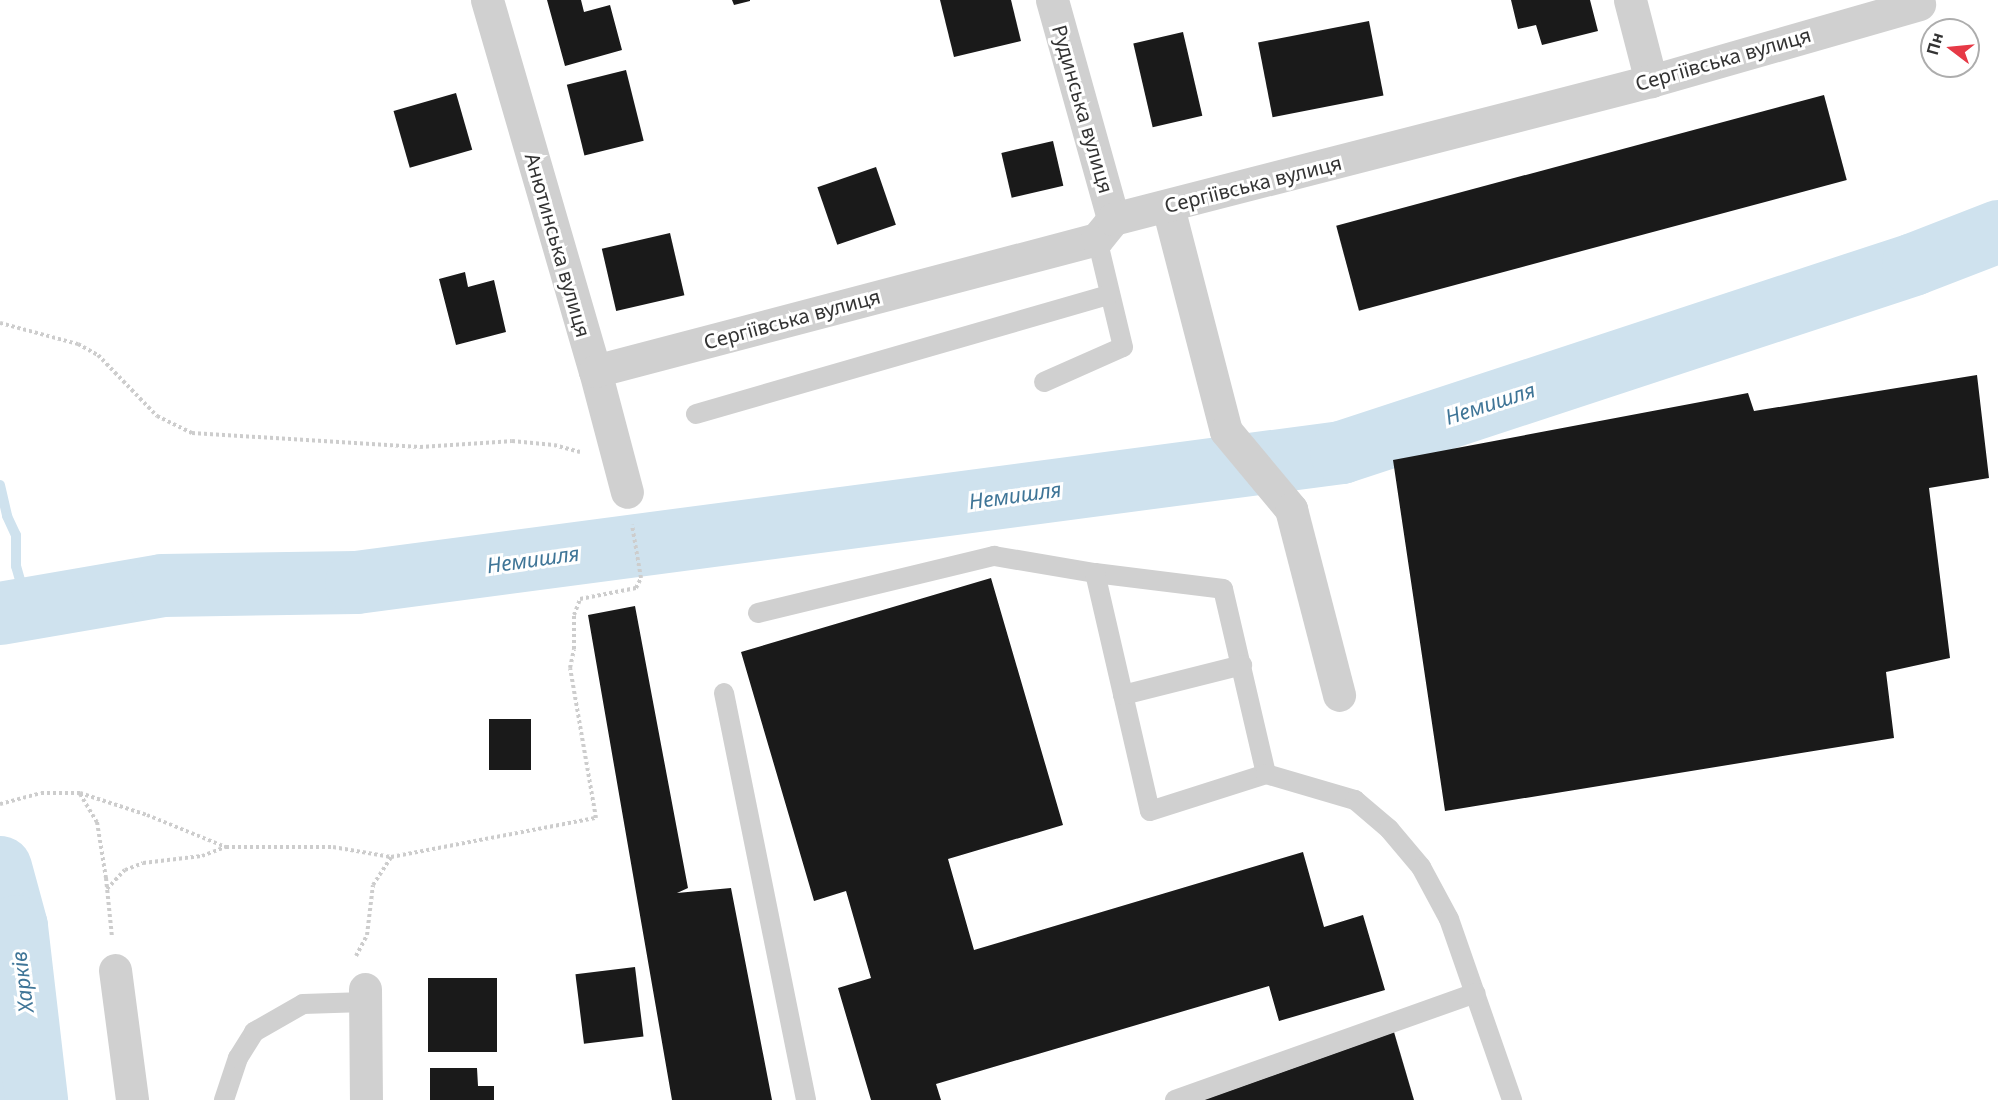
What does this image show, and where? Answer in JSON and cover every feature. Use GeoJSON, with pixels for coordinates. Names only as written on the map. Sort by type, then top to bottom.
{"type":"FeatureCollection","features":[{"type":"Feature","properties":{"kind":"street","name":"Анютинська вулиця"},"geometry":{"type":"LineString","coordinates":[[487,0],[595,371],[624,482]]}},
{"type":"Feature","properties":{"kind":"street","name":"Рудинська вулиця"},"geometry":{"type":"LineString","coordinates":[[1052,0],[1105,229]]}},
{"type":"Feature","properties":{"kind":"street"},"geometry":{"type":"LineString","coordinates":[[1630,0],[1651,81]]}},
{"type":"Feature","properties":{"kind":"street","name":"Сергіївська вулиця"},"geometry":{"type":"LineString","coordinates":[[595,371],[1105,229],[1168,207],[1651,81],[1865,9],[1921,2]]}},
{"type":"Feature","properties":{"kind":"street"},"geometry":{"type":"LineString","coordinates":[[1168,207],[1226,431],[1291,509],[1339,695]]}},
{"type":"Feature","properties":{"kind":"street"},"geometry":{"type":"LineString","coordinates":[[116,970],[132,1100]]}},
{"type":"Feature","properties":{"kind":"street"},"geometry":{"type":"LineString","coordinates":[[360,986],[366,1100]]}},
{"type":"Feature","properties":{"kind":"lane"},"geometry":{"type":"LineString","coordinates":[[1044,382],[1123,347],[1109,295],[1105,229]]}},
{"type":"Feature","properties":{"kind":"lane"},"geometry":{"type":"LineString","coordinates":[[696,414],[1109,295]]}},
{"type":"Feature","properties":{"kind":"lane"},"geometry":{"type":"LineString","coordinates":[[758,613],[994,556],[1095,573],[1223,589],[1266,774]]}},
{"type":"Feature","properties":{"kind":"lane"},"geometry":{"type":"LineString","coordinates":[[1095,573],[1150,811],[1266,774],[1355,800],[1389,829],[1421,867],[1449,919],[1512,1100]]}},
{"type":"Feature","properties":{"kind":"lane"},"geometry":{"type":"LineString","coordinates":[[1123,695],[1242,665]]}},
{"type":"Feature","properties":{"kind":"lane"},"geometry":{"type":"LineString","coordinates":[[724,693],[806,1100]]}},
{"type":"Feature","properties":{"kind":"lane"},"geometry":{"type":"LineString","coordinates":[[224,1100],[238,1058],[254,1032],[303,1004],[360,986]]}},
{"type":"Feature","properties":{"kind":"lane"},"geometry":{"type":"LineString","coordinates":[[1175,1100],[1475,993]]}},
{"type":"Feature","properties":{"kind":"path"},"geometry":{"type":"LineString","coordinates":[[0,323],[78,344],[98,355],[157,416],[192,433],[420,447],[512,441],[554,445],[588,456],[624,482],[641,578],[636,588],[580,599],[574,615],[574,649],[570,668],[596,818],[391,857],[333,847],[226,847],[202,856],[142,863],[125,870],[107,889]]}},
{"type":"Feature","properties":{"kind":"path"},"geometry":{"type":"LineString","coordinates":[[0,804],[41,793],[80,793],[147,815],[226,847]]}},
{"type":"Feature","properties":{"kind":"path"},"geometry":{"type":"LineString","coordinates":[[80,793],[97,822],[116,970]]}},
{"type":"Feature","properties":{"kind":"path"},"geometry":{"type":"LineString","coordinates":[[360,986],[373,885],[391,857]]}},
{"type":"Feature","properties":{"kind":"water"},"geometry":{"type":"Polygon","coordinates":[[[0,870],[19,946],[46,1100],[0,1100],[0,870]]]}},
{"type":"Feature","properties":{"kind":"building"},"geometry":{"type":"Polygon","coordinates":[[[547,0],[581,0],[584,12],[610,5],[622,50],[565,66],[547,0]]]}},
{"type":"Feature","properties":{"kind":"building"},"geometry":{"type":"Polygon","coordinates":[[[732,0],[750,0],[750,1],[734,5],[732,0]]]}},
{"type":"Feature","properties":{"kind":"building"},"geometry":{"type":"Polygon","coordinates":[[[940,0],[1011,0],[1021,41],[954,57],[940,0]]]}},
{"type":"Feature","properties":{"kind":"building"},"geometry":{"type":"Polygon","coordinates":[[[1511,0],[1590,0],[1598,31],[1542,45],[1536,25],[1518,29],[1511,0]]]}},
{"type":"Feature","properties":{"kind":"building"},"geometry":{"type":"Polygon","coordinates":[[[1369,21],[1384,96],[1273,117],[1258,43],[1369,21]]]}},
{"type":"Feature","properties":{"kind":"building"},"geometry":{"type":"Polygon","coordinates":[[[1183,32],[1202,116],[1153,127],[1133,43],[1183,32]]]}},
{"type":"Feature","properties":{"kind":"building"},"geometry":{"type":"Polygon","coordinates":[[[626,70],[644,141],[584,156],[567,85],[626,70]]]}},
{"type":"Feature","properties":{"kind":"building"},"geometry":{"type":"Polygon","coordinates":[[[456,93],[472,150],[410,168],[394,111],[456,93]]]}},
{"type":"Feature","properties":{"kind":"building"},"geometry":{"type":"Polygon","coordinates":[[[1824,95],[1847,180],[1359,311],[1336,226],[1824,95]]]}},
{"type":"Feature","properties":{"kind":"building"},"geometry":{"type":"Polygon","coordinates":[[[1053,141],[1063,186],[1012,198],[1001,153],[1053,141]]]}},
{"type":"Feature","properties":{"kind":"building"},"geometry":{"type":"Polygon","coordinates":[[[876,167],[896,225],[837,245],[817,187],[876,167]]]}},
{"type":"Feature","properties":{"kind":"building"},"geometry":{"type":"Polygon","coordinates":[[[670,233],[684,295],[616,311],[602,249],[670,233]]]}},
{"type":"Feature","properties":{"kind":"building"},"geometry":{"type":"Polygon","coordinates":[[[465,272],[468,287],[494,280],[506,332],[456,345],[439,279],[465,272]]]}},
{"type":"Feature","properties":{"kind":"building"},"geometry":{"type":"Polygon","coordinates":[[[1977,375],[1989,478],[1929,488],[1950,658],[1886,672],[1894,738],[1445,811],[1393,460],[1748,393],[1754,411],[1977,375]]]}},
{"type":"Feature","properties":{"kind":"building"},"geometry":{"type":"Polygon","coordinates":[[[991,578],[1063,825],[948,859],[974,950],[1303,852],[1324,927],[1363,915],[1385,990],[1279,1021],[1269,986],[936,1084],[941,1100],[871,1100],[838,988],[871,978],[846,891],[814,901],[741,652],[991,578]]]}},
{"type":"Feature","properties":{"kind":"building"},"geometry":{"type":"Polygon","coordinates":[[[635,606],[688,888],[677,893],[731,888],[772,1100],[672,1100],[588,615],[635,606]]]}},
{"type":"Feature","properties":{"kind":"building"},"geometry":{"type":"Polygon","coordinates":[[[489,719],[531,719],[531,770],[489,770],[489,719]]]}},
{"type":"Feature","properties":{"kind":"building"},"geometry":{"type":"Polygon","coordinates":[[[635,967],[644,1036],[584,1044],[575,974],[635,967]]]}},
{"type":"Feature","properties":{"kind":"building"},"geometry":{"type":"Polygon","coordinates":[[[428,978],[497,978],[497,1052],[428,1052],[428,978]]]}},
{"type":"Feature","properties":{"kind":"building"},"geometry":{"type":"Polygon","coordinates":[[[1394,1032],[1414,1100],[1203,1100],[1394,1032]]]}},
{"type":"Feature","properties":{"kind":"building"},"geometry":{"type":"Polygon","coordinates":[[[430,1068],[477,1068],[478,1086],[494,1086],[494,1100],[430,1100],[430,1068]]]}},
{"type":"Feature","properties":{"kind":"waterway","name":"Немишля"},"geometry":{"type":"LineString","coordinates":[[0,613],[162,585],[356,582],[1341,452],[1913,264],[1998,231]]}},
{"type":"Feature","properties":{"kind":"waterway"},"geometry":{"type":"LineString","coordinates":[[0,485],[7,516],[16,535],[16,566],[20,580],[16,610]]}},
{"type":"Feature","properties":{"kind":"waterway","name":"Харків"},"geometry":{"type":"LineString","coordinates":[[0,867],[16,926],[36,1100]]}}]}
